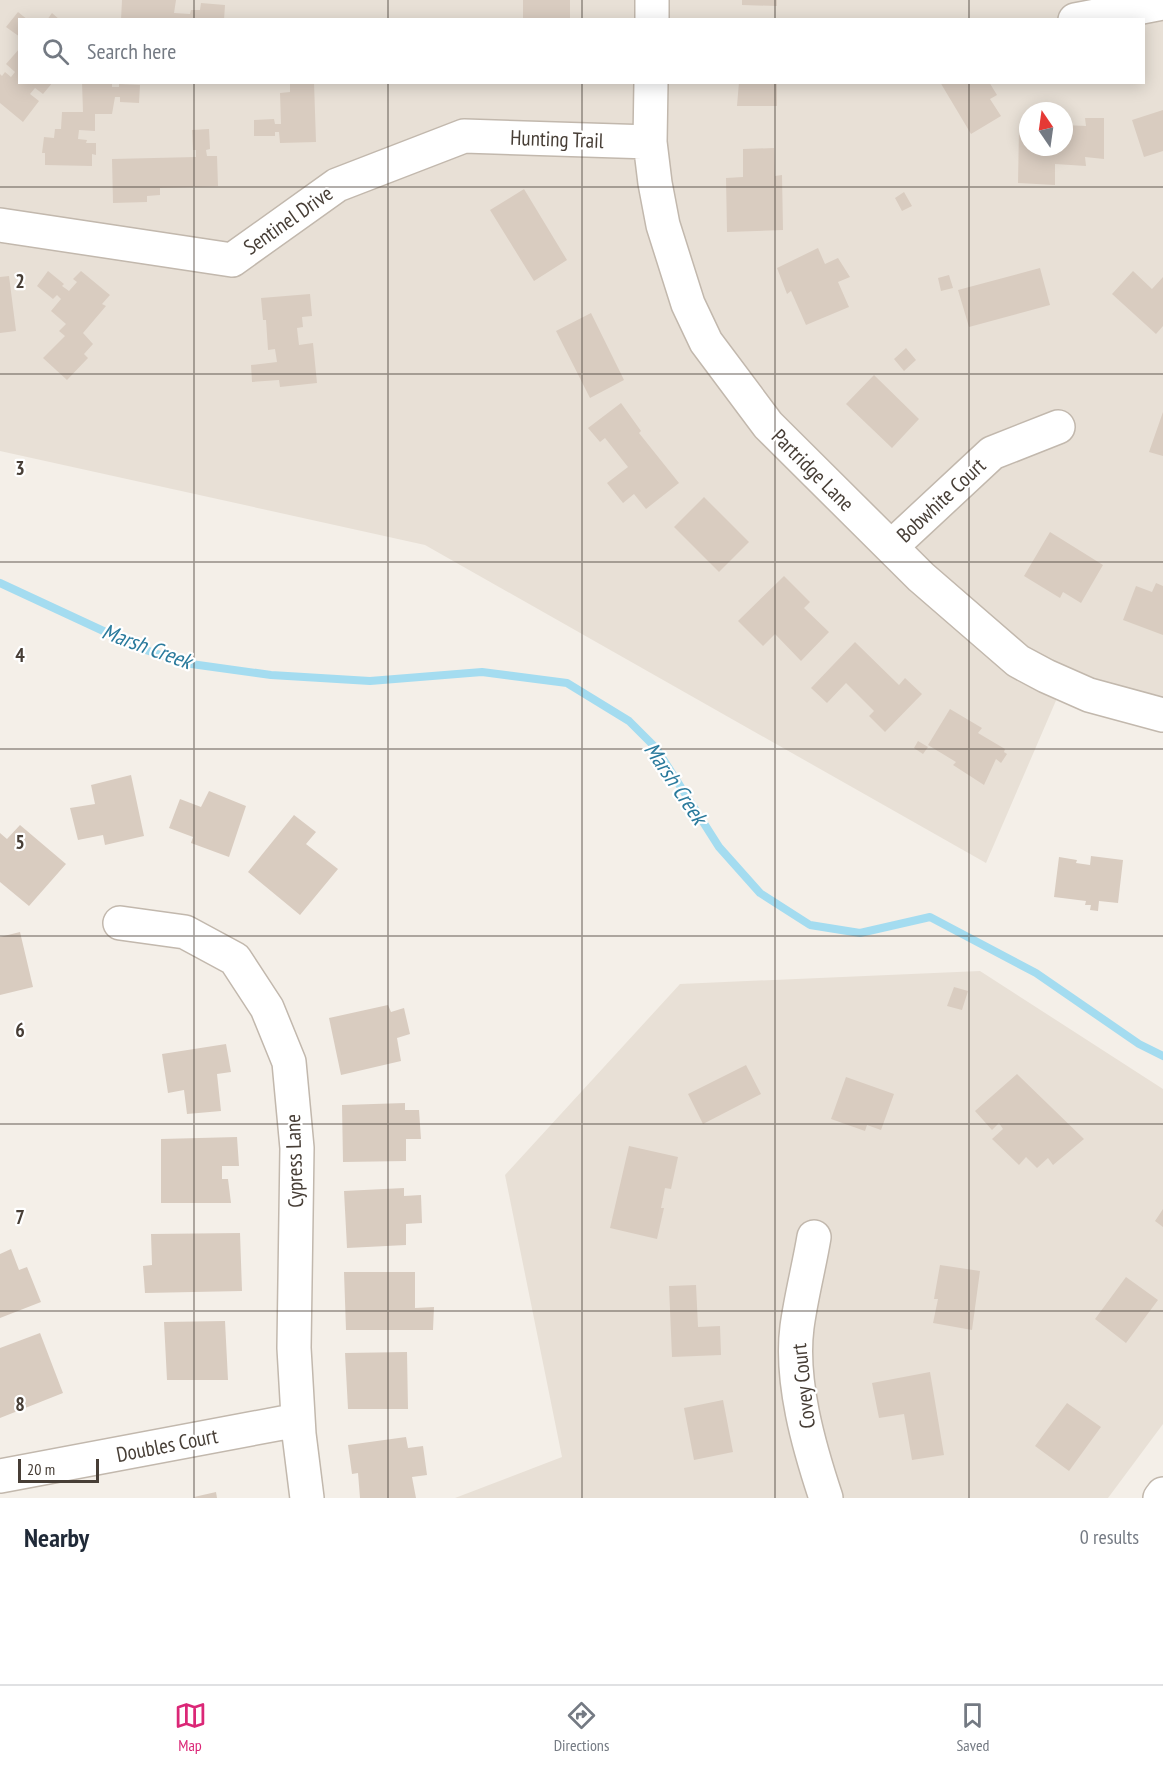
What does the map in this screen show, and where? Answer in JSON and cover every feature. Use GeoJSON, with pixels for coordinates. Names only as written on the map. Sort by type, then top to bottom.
{"type":"FeatureCollection","features":[{"type":"Feature","properties":{"kind":"street"},"geometry":{"type":"LineString","coordinates":[[652,0],[652,18]]}},
{"type":"Feature","properties":{"kind":"street"},"geometry":{"type":"LineString","coordinates":[[1085,18],[1163,3]]}},
{"type":"Feature","properties":{"kind":"street","name":"Partridge Lane"},"geometry":{"type":"LineString","coordinates":[[651,84],[650,142],[655,183],[663,225],[688,304],[706,342],[768,425],[921,577],[1018,661],[1089,695],[1163,715]]}},
{"type":"Feature","properties":{"kind":"street","name":"Hunting Trail"},"geometry":{"type":"LineString","coordinates":[[464,136],[650,142]]}},
{"type":"Feature","properties":{"kind":"street","name":"Sentinel Drive"},"geometry":{"type":"LineString","coordinates":[[0,225],[232,260],[337,185],[464,136]]}},
{"type":"Feature","properties":{"kind":"street","name":"Bobwhite Court"},"geometry":{"type":"LineString","coordinates":[[891,547],[992,453],[1058,428]]}},
{"type":"Feature","properties":{"kind":"street","name":"Cypress Lane"},"geometry":{"type":"LineString","coordinates":[[120,923],[185,932],[235,959],[267,1008],[289,1062],[297,1148],[294,1348],[298,1420],[307,1498]]}},
{"type":"Feature","properties":{"kind":"street","name":"Covey Court"},"geometry":{"type":"LineString","coordinates":[[814,1237],[797,1328],[796,1349],[798,1382],[808,1434],[826,1498]]}},
{"type":"Feature","properties":{"kind":"street","name":"Doubles Court"},"geometry":{"type":"LineString","coordinates":[[0,1476],[298,1420]]}},
{"type":"Feature","properties":{"kind":"street"},"geometry":{"type":"LineString","coordinates":[[1160,1498],[1163,1494]]}},
{"type":"Feature","properties":{"kind":"shaded area"},"geometry":{"type":"Polygon","coordinates":[[[0,0],[1163,0],[1163,696],[1067,675],[986,863],[425,545],[0,451],[0,0]]]}},
{"type":"Feature","properties":{"kind":"shaded area"},"geometry":{"type":"Polygon","coordinates":[[[980,971],[1163,1089],[1163,1424],[1108,1498],[455,1498],[562,1457],[505,1175],[680,984],[980,971]]]}},
{"type":"Feature","properties":{"kind":"building"},"geometry":{"type":"Polygon","coordinates":[[[122,0],[176,0],[174,13],[190,14],[191,10],[200,10],[201,3],[225,5],[224,18],[121,18],[122,0]]]}},
{"type":"Feature","properties":{"kind":"building"},"geometry":{"type":"Polygon","coordinates":[[[523,0],[570,0],[570,18],[523,18],[523,0]]]}},
{"type":"Feature","properties":{"kind":"building"},"geometry":{"type":"Polygon","coordinates":[[[742,0],[777,0],[777,6],[742,5],[742,0]]]}},
{"type":"Feature","properties":{"kind":"building"},"geometry":{"type":"Polygon","coordinates":[[[18,12],[26,18],[18,18],[18,36],[6,27],[18,12]]]}},
{"type":"Feature","properties":{"kind":"building"},"geometry":{"type":"Polygon","coordinates":[[[52,13],[58,18],[48,18],[52,13]]]}},
{"type":"Feature","properties":{"kind":"building"},"geometry":{"type":"Polygon","coordinates":[[[18,50],[18,84],[51,84],[43,94],[35,88],[30,94],[39,101],[23,122],[0,103],[0,74],[2,76],[5,72],[11,77],[15,72],[6,64],[18,50]]]}},
{"type":"Feature","properties":{"kind":"building"},"geometry":{"type":"Polygon","coordinates":[[[82,84],[112,84],[112,87],[119,87],[119,84],[140,85],[139,103],[120,102],[120,97],[115,97],[112,114],[95,114],[95,131],[79,130],[78,139],[87,140],[86,143],[96,143],[96,155],[92,154],[92,166],[45,165],[45,153],[42,153],[44,137],[54,138],[55,129],[61,129],[62,112],[83,112],[82,84]]]}},
{"type":"Feature","properties":{"kind":"building"},"geometry":{"type":"Polygon","coordinates":[[[290,84],[314,84],[316,142],[280,143],[279,132],[275,132],[275,136],[254,136],[254,120],[274,119],[275,124],[281,124],[280,93],[290,92],[290,84]]]}},
{"type":"Feature","properties":{"kind":"building"},"geometry":{"type":"Polygon","coordinates":[[[739,84],[777,84],[777,106],[737,106],[739,84]]]}},
{"type":"Feature","properties":{"kind":"building"},"geometry":{"type":"Polygon","coordinates":[[[941,84],[990,84],[997,95],[990,99],[1001,116],[971,134],[941,84]]]}},
{"type":"Feature","properties":{"kind":"building"},"geometry":{"type":"Polygon","coordinates":[[[1163,110],[1163,151],[1144,157],[1132,120],[1163,110]]]}},
{"type":"Feature","properties":{"kind":"building"},"geometry":{"type":"Polygon","coordinates":[[[1085,118],[1104,118],[1104,159],[1085,157],[1086,166],[1055,164],[1055,185],[1018,183],[1019,128],[1019,156],[1073,156],[1073,125],[1086,126],[1085,118]]]}},
{"type":"Feature","properties":{"kind":"building"},"geometry":{"type":"Polygon","coordinates":[[[209,129],[210,149],[206,150],[207,156],[217,156],[218,186],[160,188],[160,195],[147,196],[147,202],[113,203],[112,159],[196,157],[196,150],[193,150],[192,130],[209,129]]]}},
{"type":"Feature","properties":{"kind":"building"},"geometry":{"type":"Polygon","coordinates":[[[774,148],[775,176],[782,175],[783,230],[727,232],[726,178],[743,177],[743,149],[774,148]]]}},
{"type":"Feature","properties":{"kind":"building"},"geometry":{"type":"Polygon","coordinates":[[[524,189],[567,260],[534,281],[490,210],[524,189]]]}},
{"type":"Feature","properties":{"kind":"building"},"geometry":{"type":"Polygon","coordinates":[[[904,192],[912,206],[902,211],[895,198],[904,192]]]}},
{"type":"Feature","properties":{"kind":"building"},"geometry":{"type":"Polygon","coordinates":[[[818,248],[825,264],[838,258],[850,277],[838,282],[849,307],[806,325],[791,291],[787,294],[777,268],[818,248]]]}},
{"type":"Feature","properties":{"kind":"building"},"geometry":{"type":"Polygon","coordinates":[[[1040,268],[1050,305],[969,327],[958,290],[1040,268]]]}},
{"type":"Feature","properties":{"kind":"building"},"geometry":{"type":"Polygon","coordinates":[[[48,271],[69,291],[77,282],[73,279],[81,271],[110,295],[102,304],[106,306],[83,333],[93,344],[84,354],[88,358],[67,380],[43,358],[65,336],[59,331],[66,324],[51,311],[61,299],[57,295],[53,299],[37,286],[48,271]]]}},
{"type":"Feature","properties":{"kind":"building"},"geometry":{"type":"Polygon","coordinates":[[[1133,271],[1152,289],[1163,277],[1163,326],[1156,334],[1112,294],[1133,271]]]}},
{"type":"Feature","properties":{"kind":"building"},"geometry":{"type":"Polygon","coordinates":[[[949,275],[953,288],[941,291],[938,278],[949,275]]]}},
{"type":"Feature","properties":{"kind":"building"},"geometry":{"type":"Polygon","coordinates":[[[9,276],[16,331],[0,333],[0,277],[9,276]]]}},
{"type":"Feature","properties":{"kind":"building"},"geometry":{"type":"Polygon","coordinates":[[[310,294],[312,316],[302,317],[303,327],[297,328],[299,345],[313,343],[317,383],[280,387],[279,380],[252,382],[251,365],[277,362],[275,349],[268,350],[266,320],[263,320],[261,298],[310,294]]]}},
{"type":"Feature","properties":{"kind":"building"},"geometry":{"type":"Polygon","coordinates":[[[591,313],[624,380],[590,398],[556,331],[591,313]]]}},
{"type":"Feature","properties":{"kind":"building"},"geometry":{"type":"Polygon","coordinates":[[[906,348],[916,360],[904,371],[894,359],[906,348]]]}},
{"type":"Feature","properties":{"kind":"building"},"geometry":{"type":"Polygon","coordinates":[[[874,375],[919,419],[892,448],[846,404],[874,375]]]}},
{"type":"Feature","properties":{"kind":"building"},"geometry":{"type":"Polygon","coordinates":[[[621,403],[641,431],[639,433],[679,483],[646,509],[634,494],[623,503],[607,483],[628,467],[605,438],[600,442],[588,428],[621,403]]]}},
{"type":"Feature","properties":{"kind":"building"},"geometry":{"type":"Polygon","coordinates":[[[1163,412],[1163,456],[1149,452],[1163,412]]]}},
{"type":"Feature","properties":{"kind":"building"},"geometry":{"type":"Polygon","coordinates":[[[704,497],[749,542],[719,572],[674,527],[704,497]]]}},
{"type":"Feature","properties":{"kind":"building"},"geometry":{"type":"Polygon","coordinates":[[[1050,532],[1103,565],[1081,603],[1063,592],[1060,598],[1024,576],[1050,532]]]}},
{"type":"Feature","properties":{"kind":"building"},"geometry":{"type":"Polygon","coordinates":[[[784,576],[810,602],[804,608],[829,632],[801,661],[775,634],[763,646],[738,621],[784,576]]]}},
{"type":"Feature","properties":{"kind":"building"},"geometry":{"type":"Polygon","coordinates":[[[1156,583],[1163,586],[1163,635],[1123,620],[1136,586],[1152,592],[1156,583]]]}},
{"type":"Feature","properties":{"kind":"building"},"geometry":{"type":"Polygon","coordinates":[[[855,642],[899,685],[905,678],[922,694],[885,732],[869,716],[874,711],[846,683],[827,703],[811,688],[855,642]]]}},
{"type":"Feature","properties":{"kind":"building"},"geometry":{"type":"Polygon","coordinates":[[[950,709],[982,728],[978,733],[1005,749],[1004,752],[1007,754],[1001,763],[996,759],[984,785],[953,765],[956,762],[928,745],[950,709]]]}},
{"type":"Feature","properties":{"kind":"building"},"geometry":{"type":"Polygon","coordinates":[[[918,741],[928,747],[923,754],[914,748],[918,741]]]}},
{"type":"Feature","properties":{"kind":"building"},"geometry":{"type":"Polygon","coordinates":[[[131,775],[144,836],[105,845],[103,835],[78,840],[70,808],[95,804],[91,785],[131,775]]]}},
{"type":"Feature","properties":{"kind":"building"},"geometry":{"type":"Polygon","coordinates":[[[209,791],[246,806],[229,857],[191,843],[193,837],[169,828],[180,799],[201,807],[209,791]]]}},
{"type":"Feature","properties":{"kind":"building"},"geometry":{"type":"Polygon","coordinates":[[[294,815],[316,832],[306,844],[338,869],[300,915],[248,872],[294,815]]]}},
{"type":"Feature","properties":{"kind":"building"},"geometry":{"type":"Polygon","coordinates":[[[20,825],[66,864],[29,906],[0,882],[0,833],[7,839],[20,825]]]}},
{"type":"Feature","properties":{"kind":"building"},"geometry":{"type":"Polygon","coordinates":[[[1091,856],[1123,860],[1118,903],[1099,901],[1098,911],[1090,910],[1091,905],[1085,905],[1086,901],[1054,897],[1059,857],[1090,865],[1091,856]]]}},
{"type":"Feature","properties":{"kind":"building"},"geometry":{"type":"Polygon","coordinates":[[[20,932],[33,987],[0,995],[0,937],[20,932]]]}},
{"type":"Feature","properties":{"kind":"building"},"geometry":{"type":"Polygon","coordinates":[[[954,987],[968,991],[962,1010],[947,1006],[954,987]]]}},
{"type":"Feature","properties":{"kind":"building"},"geometry":{"type":"Polygon","coordinates":[[[388,1005],[391,1012],[404,1008],[410,1034],[397,1038],[401,1061],[341,1075],[329,1018],[388,1005]]]}},
{"type":"Feature","properties":{"kind":"building"},"geometry":{"type":"Polygon","coordinates":[[[226,1044],[231,1072],[217,1074],[221,1111],[187,1114],[184,1090],[168,1093],[162,1054],[226,1044]]]}},
{"type":"Feature","properties":{"kind":"building"},"geometry":{"type":"Polygon","coordinates":[[[746,1065],[761,1094],[703,1124],[688,1094],[746,1065]]]}},
{"type":"Feature","properties":{"kind":"building"},"geometry":{"type":"Polygon","coordinates":[[[1017,1074],[1084,1139],[1053,1165],[1048,1158],[1037,1168],[1026,1157],[1019,1165],[992,1139],[1003,1129],[999,1123],[992,1130],[975,1111],[1017,1074]]]}},
{"type":"Feature","properties":{"kind":"building"},"geometry":{"type":"Polygon","coordinates":[[[846,1077],[894,1094],[881,1130],[867,1125],[865,1131],[831,1119],[846,1077]]]}},
{"type":"Feature","properties":{"kind":"building"},"geometry":{"type":"Polygon","coordinates":[[[405,1103],[405,1110],[419,1110],[421,1139],[406,1139],[406,1161],[343,1162],[342,1105],[405,1103]]]}},
{"type":"Feature","properties":{"kind":"building"},"geometry":{"type":"Polygon","coordinates":[[[237,1137],[239,1166],[222,1166],[222,1179],[228,1179],[231,1203],[161,1203],[161,1139],[237,1137]]]}},
{"type":"Feature","properties":{"kind":"building"},"geometry":{"type":"Polygon","coordinates":[[[629,1146],[678,1157],[671,1189],[665,1188],[661,1208],[664,1208],[657,1239],[610,1228],[629,1146]]]}},
{"type":"Feature","properties":{"kind":"building"},"geometry":{"type":"Polygon","coordinates":[[[404,1188],[404,1196],[421,1195],[422,1223],[406,1224],[406,1245],[347,1248],[344,1191],[404,1188]]]}},
{"type":"Feature","properties":{"kind":"building"},"geometry":{"type":"Polygon","coordinates":[[[1163,1209],[1163,1227],[1155,1221],[1163,1209]]]}},
{"type":"Feature","properties":{"kind":"building"},"geometry":{"type":"Polygon","coordinates":[[[240,1233],[242,1291],[145,1293],[143,1266],[152,1265],[151,1234],[240,1233]]]}},
{"type":"Feature","properties":{"kind":"building"},"geometry":{"type":"Polygon","coordinates":[[[11,1249],[19,1270],[27,1267],[41,1302],[0,1318],[0,1254],[11,1249]]]}},
{"type":"Feature","properties":{"kind":"building"},"geometry":{"type":"Polygon","coordinates":[[[940,1265],[980,1271],[972,1330],[933,1323],[938,1299],[934,1299],[940,1265]]]}},
{"type":"Feature","properties":{"kind":"building"},"geometry":{"type":"Polygon","coordinates":[[[344,1272],[415,1272],[415,1308],[434,1307],[433,1330],[346,1330],[344,1272]]]}},
{"type":"Feature","properties":{"kind":"building"},"geometry":{"type":"Polygon","coordinates":[[[1126,1277],[1158,1300],[1126,1343],[1095,1319],[1126,1277]]]}},
{"type":"Feature","properties":{"kind":"building"},"geometry":{"type":"Polygon","coordinates":[[[696,1285],[698,1327],[720,1326],[721,1355],[672,1357],[669,1286],[696,1285]]]}},
{"type":"Feature","properties":{"kind":"building"},"geometry":{"type":"Polygon","coordinates":[[[225,1321],[228,1380],[167,1380],[164,1322],[225,1321]]]}},
{"type":"Feature","properties":{"kind":"building"},"geometry":{"type":"Polygon","coordinates":[[[40,1333],[63,1393],[0,1418],[0,1348],[40,1333]]]}},
{"type":"Feature","properties":{"kind":"building"},"geometry":{"type":"Polygon","coordinates":[[[407,1352],[408,1409],[348,1409],[345,1353],[407,1352]]]}},
{"type":"Feature","properties":{"kind":"building"},"geometry":{"type":"Polygon","coordinates":[[[930,1372],[944,1455],[912,1460],[904,1414],[879,1418],[872,1383],[930,1372]]]}},
{"type":"Feature","properties":{"kind":"building"},"geometry":{"type":"Polygon","coordinates":[[[723,1400],[733,1452],[694,1460],[684,1408],[723,1400]]]}},
{"type":"Feature","properties":{"kind":"building"},"geometry":{"type":"Polygon","coordinates":[[[1067,1403],[1101,1427],[1069,1471],[1035,1446],[1067,1403]]]}},
{"type":"Feature","properties":{"kind":"building"},"geometry":{"type":"Polygon","coordinates":[[[406,1437],[408,1448],[423,1446],[427,1475],[412,1477],[416,1498],[360,1498],[358,1473],[352,1474],[348,1445],[406,1437]]]}},
{"type":"Feature","properties":{"kind":"building"},"geometry":{"type":"Polygon","coordinates":[[[216,1492],[217,1498],[194,1497],[216,1492]]]}},
{"type":"Feature","properties":{"kind":"waterway","name":"Marsh Creek"},"geometry":{"type":"LineString","coordinates":[[0,583],[140,648],[184,663],[271,675],[370,681],[482,672],[567,683],[629,721],[656,748],[719,847],[760,893],[810,925],[860,933],[930,917],[1036,973],[1139,1044],[1163,1056]]}}]}
